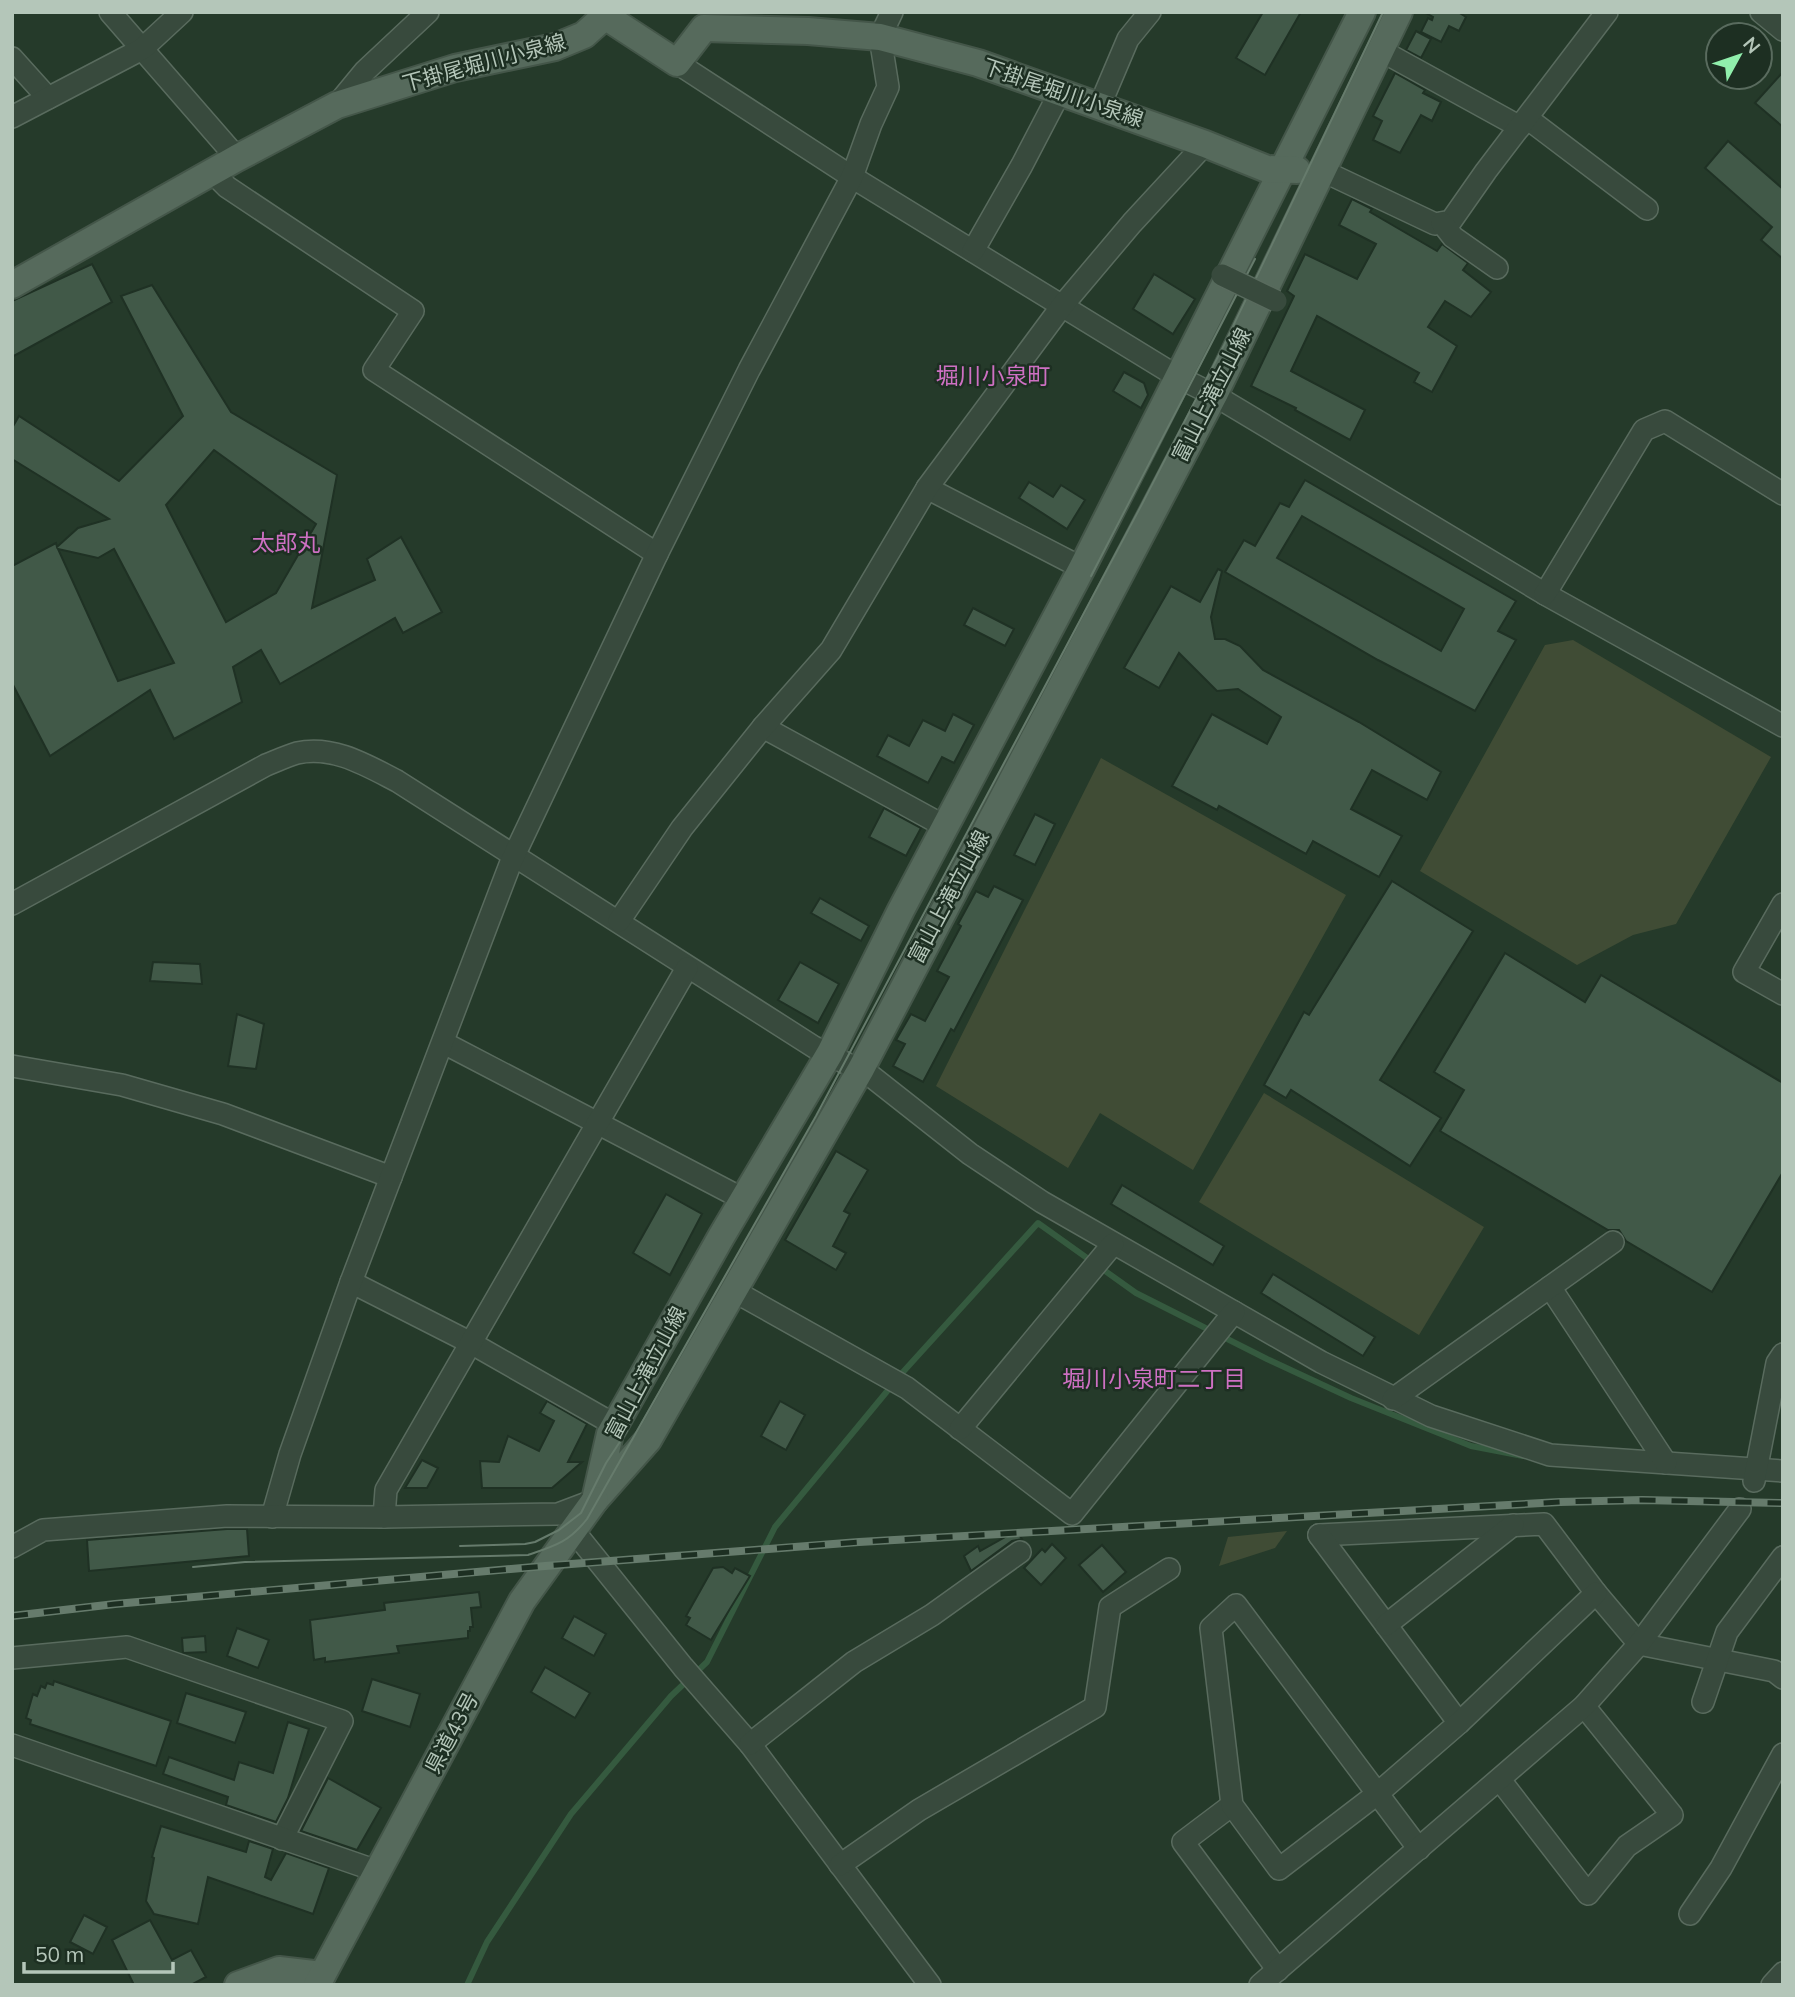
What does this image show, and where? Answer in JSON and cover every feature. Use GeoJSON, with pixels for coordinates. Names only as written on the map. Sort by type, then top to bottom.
{"type":"FeatureCollection","features":[{"type":"Feature","properties":{"kind":"main road","name":"富山上滝立山線"},"geometry":{"type":"LineString","coordinates":[[595,1500],[610,1434],[743,1199],[830,1053],[901,910],[1082,568],[1362,12]]}},
{"type":"Feature","properties":{"kind":"main road","name":"富山上滝立山線"},"geometry":{"type":"LineString","coordinates":[[595,1500],[648,1440],[861,1069],[1214,395],[1399,12]]}},
{"type":"Feature","properties":{"kind":"main road","name":"下掛尾堀川小泉線"},"geometry":{"type":"LineString","coordinates":[[12,285],[337,105],[454,68],[555,47],[584,35],[602,14],[677,63],[704,28],[808,31],[880,37],[978,63],[1100,105],[1267,169],[1321,170]]}},
{"type":"Feature","properties":{"kind":"main road","name":"県道43号"},"geometry":{"type":"LineString","coordinates":[[320,1980],[523,1601],[595,1500]]}},
{"type":"Feature","properties":{"kind":"main road"},"geometry":{"type":"LineString","coordinates":[[238,1985],[279,1970],[320,1980]]}},
{"type":"Feature","properties":{"kind":"street"},"geometry":{"type":"LineString","coordinates":[[110,12],[237,158]]}},
{"type":"Feature","properties":{"kind":"street"},"geometry":{"type":"LineString","coordinates":[[12,117],[142,49],[182,12]]}},
{"type":"Feature","properties":{"kind":"street"},"geometry":{"type":"LineString","coordinates":[[337,105],[365,71],[428,12]]}},
{"type":"Feature","properties":{"kind":"street"},"geometry":{"type":"LineString","coordinates":[[272,1517],[290,1454],[351,1282],[515,855],[657,554],[749,370],[852,177],[888,87],[880,37],[892,12]]}},
{"type":"Feature","properties":{"kind":"street"},"geometry":{"type":"LineString","coordinates":[[1100,105],[1128,38],[1150,12]]}},
{"type":"Feature","properties":{"kind":"street"},"geometry":{"type":"LineString","coordinates":[[1321,170],[1435,224],[1451,221],[1607,12]]}},
{"type":"Feature","properties":{"kind":"street"},"geometry":{"type":"LineString","coordinates":[[1761,12],[1783,30]]}},
{"type":"Feature","properties":{"kind":"street"},"geometry":{"type":"LineString","coordinates":[[1380,50],[1524,123],[1647,209]]}},
{"type":"Feature","properties":{"kind":"street"},"geometry":{"type":"LineString","coordinates":[[12,58],[48,98]]}},
{"type":"Feature","properties":{"kind":"street"},"geometry":{"type":"LineString","coordinates":[[677,63],[852,177],[1178,377],[1214,395],[1545,594],[1783,726]]}},
{"type":"Feature","properties":{"kind":"street"},"geometry":{"type":"LineString","coordinates":[[973,251],[1060,92]]}},
{"type":"Feature","properties":{"kind":"street"},"geometry":{"type":"LineString","coordinates":[[619,921],[682,828],[763,727],[831,650],[928,488],[1062,306],[1132,223],[1205,144]]}},
{"type":"Feature","properties":{"kind":"street"},"geometry":{"type":"LineString","coordinates":[[212,172],[227,187],[413,311],[374,370],[657,554]]}},
{"type":"Feature","properties":{"kind":"street"},"geometry":{"type":"LineString","coordinates":[[1442,223],[1453,237],[1497,268]]}},
{"type":"Feature","properties":{"kind":"street"},"geometry":{"type":"LineString","coordinates":[[1222,275],[1276,301]]}},
{"type":"Feature","properties":{"kind":"street"},"geometry":{"type":"LineString","coordinates":[[1545,594],[1644,430],[1665,421],[1783,494]]}},
{"type":"Feature","properties":{"kind":"street"},"geometry":{"type":"LineString","coordinates":[[928,488],[1082,568]]}},
{"type":"Feature","properties":{"kind":"street"},"geometry":{"type":"LineString","coordinates":[[763,727],[946,827]]}},
{"type":"Feature","properties":{"kind":"street"},"geometry":{"type":"LineString","coordinates":[[12,904],[266,765],[299,753],[332,752],[362,762],[397,781],[814,1047],[861,1069],[970,1154],[1042,1202],[1321,1362],[1393,1399],[1431,1416],[1550,1455],[1666,1463],[1756,1477],[1783,1471]]}},
{"type":"Feature","properties":{"kind":"street"},"geometry":{"type":"LineString","coordinates":[[1783,904],[1744,972],[1783,994]]}},
{"type":"Feature","properties":{"kind":"street"},"geometry":{"type":"LineString","coordinates":[[384,1517],[386,1490],[687,968]]}},
{"type":"Feature","properties":{"kind":"street"},"geometry":{"type":"LineString","coordinates":[[443,1043],[743,1199]]}},
{"type":"Feature","properties":{"kind":"street"},"geometry":{"type":"LineString","coordinates":[[12,1066],[122,1086],[223,1114],[391,1177]]}},
{"type":"Feature","properties":{"kind":"street"},"geometry":{"type":"LineString","coordinates":[[1393,1399],[1613,1242]]}},
{"type":"Feature","properties":{"kind":"street"},"geometry":{"type":"LineString","coordinates":[[960,1429],[1113,1244]]}},
{"type":"Feature","properties":{"kind":"street"},"geometry":{"type":"LineString","coordinates":[[351,1282],[471,1343],[615,1425]]}},
{"type":"Feature","properties":{"kind":"street"},"geometry":{"type":"LineString","coordinates":[[1550,1287],[1666,1463]]}},
{"type":"Feature","properties":{"kind":"street"},"geometry":{"type":"LineString","coordinates":[[734,1291],[906,1388],[1072,1514],[1234,1312]]}},
{"type":"Feature","properties":{"kind":"street"},"geometry":{"type":"LineString","coordinates":[[1756,1477],[1777,1363],[1783,1354]]}},
{"type":"Feature","properties":{"kind":"street"},"geometry":{"type":"LineString","coordinates":[[12,1547],[43,1530],[227,1516],[558,1514],[595,1500]]}},
{"type":"Feature","properties":{"kind":"street"},"geometry":{"type":"LineString","coordinates":[[1260,1985],[1584,1706],[1639,1644],[1740,1510]]}},
{"type":"Feature","properties":{"kind":"street"},"geometry":{"type":"LineString","coordinates":[[1459,1723],[1319,1535],[1544,1524],[1639,1644],[1774,1671],[1783,1678]]}},
{"type":"Feature","properties":{"kind":"street"},"geometry":{"type":"LineString","coordinates":[[1386,1625],[1513,1525]]}},
{"type":"Feature","properties":{"kind":"street"},"geometry":{"type":"LineString","coordinates":[[573,1530],[683,1667],[750,1744],[930,1984]]}},
{"type":"Feature","properties":{"kind":"street"},"geometry":{"type":"LineString","coordinates":[[750,1744],[854,1662],[932,1615],[1020,1552]]}},
{"type":"Feature","properties":{"kind":"street"},"geometry":{"type":"LineString","coordinates":[[1703,1702],[1727,1632],[1783,1557]]}},
{"type":"Feature","properties":{"kind":"street"},"geometry":{"type":"LineString","coordinates":[[840,1865],[919,1810],[1095,1707],[1110,1607],[1169,1569]]}},
{"type":"Feature","properties":{"kind":"street"},"geometry":{"type":"LineString","coordinates":[[1419,1849],[1377,1794],[1236,1605],[1211,1628],[1232,1805],[1279,1869],[1377,1794],[1459,1723],[1596,1593]]}},
{"type":"Feature","properties":{"kind":"street"},"geometry":{"type":"LineString","coordinates":[[12,1658],[128,1647],[342,1721],[282,1839]]}},
{"type":"Feature","properties":{"kind":"street"},"geometry":{"type":"LineString","coordinates":[[1500,1780],[1588,1894],[1627,1846],[1672,1815],[1584,1706]]}},
{"type":"Feature","properties":{"kind":"street"},"geometry":{"type":"LineString","coordinates":[[12,1745],[377,1871]]}},
{"type":"Feature","properties":{"kind":"street"},"geometry":{"type":"LineString","coordinates":[[1690,1914],[1721,1868],[1783,1755]]}},
{"type":"Feature","properties":{"kind":"street"},"geometry":{"type":"LineString","coordinates":[[1232,1805],[1183,1842],[1278,1969]]}},
{"type":"Feature","properties":{"kind":"street"},"geometry":{"type":"LineString","coordinates":[[1772,1985],[1783,1973]]}},
{"type":"Feature","properties":{"kind":"green space"},"geometry":{"type":"Polygon","coordinates":[[[1573,640],[1771,757],[1676,924],[1633,935],[1577,965],[1420,871],[1545,645],[1573,640]]]}},
{"type":"Feature","properties":{"kind":"green space"},"geometry":{"type":"Polygon","coordinates":[[[1101,758],[1346,895],[1193,1170],[1100,1113],[1068,1168],[936,1086],[1101,758]]]}},
{"type":"Feature","properties":{"kind":"green space"},"geometry":{"type":"Polygon","coordinates":[[[1264,1093],[1484,1227],[1419,1335],[1199,1202],[1264,1093]]]}},
{"type":"Feature","properties":{"kind":"green space"},"geometry":{"type":"Polygon","coordinates":[[[1287,1531],[1275,1548],[1219,1566],[1228,1537],[1287,1531]]]}},
{"type":"Feature","properties":{"kind":"building"},"geometry":{"type":"Polygon","coordinates":[[[1263,12],[1301,12],[1265,75],[1236,58],[1263,12]]]}},
{"type":"Feature","properties":{"kind":"building"},"geometry":{"type":"Polygon","coordinates":[[[1424,12],[1458,12],[1466,17],[1459,31],[1449,26],[1441,42],[1421,32],[1428,18],[1432,20],[1433,17],[1424,12]]]}},
{"type":"Feature","properties":{"kind":"building"},"geometry":{"type":"Polygon","coordinates":[[[1416,31],[1431,39],[1421,58],[1406,50],[1416,31]]]}},
{"type":"Feature","properties":{"kind":"building"},"geometry":{"type":"Polygon","coordinates":[[[1783,72],[1783,127],[1755,103],[1766,91],[1774,91],[1774,82],[1783,72]]]}},
{"type":"Feature","properties":{"kind":"building"},"geometry":{"type":"Polygon","coordinates":[[[1395,73],[1441,102],[1432,121],[1421,115],[1400,153],[1373,140],[1382,121],[1373,116],[1395,73]]]}},
{"type":"Feature","properties":{"kind":"building"},"geometry":{"type":"Polygon","coordinates":[[[1728,141],[1783,189],[1783,259],[1761,240],[1772,227],[1705,168],[1728,141]]]}},
{"type":"Feature","properties":{"kind":"building"},"geometry":{"type":"Polygon","coordinates":[[[1352,199],[1437,251],[1442,244],[1468,263],[1463,270],[1491,292],[1471,317],[1445,301],[1428,327],[1457,346],[1432,392],[1414,382],[1419,373],[1317,316],[1291,371],[1365,410],[1350,440],[1295,410],[1296,408],[1251,386],[1294,296],[1287,291],[1305,254],[1357,279],[1376,244],[1339,225],[1352,199]]]}},
{"type":"Feature","properties":{"kind":"building"},"geometry":{"type":"Polygon","coordinates":[[[92,264],[112,302],[12,357],[12,301],[92,264]]]}},
{"type":"Feature","properties":{"kind":"building"},"geometry":{"type":"Polygon","coordinates":[[[1154,274],[1195,299],[1173,334],[1133,309],[1154,274]]]}},
{"type":"Feature","properties":{"kind":"building"},"geometry":{"type":"Polygon","coordinates":[[[152,285],[231,412],[337,475],[312,608],[375,580],[367,559],[401,537],[442,612],[403,633],[395,618],[280,684],[261,650],[233,667],[242,702],[174,739],[150,690],[50,756],[12,683],[12,566],[56,543],[57,547],[78,528],[109,519],[12,459],[12,428],[19,416],[119,481],[183,416],[121,296],[152,285]],[[214,450],[166,505],[226,622],[276,593],[316,524],[214,450]],[[58,549],[118,681],[174,663],[114,549],[98,558],[58,549]]]}},
{"type":"Feature","properties":{"kind":"building"},"geometry":{"type":"Polygon","coordinates":[[[1124,372],[1144,383],[1148,395],[1141,408],[1113,391],[1124,372]]]}},
{"type":"Feature","properties":{"kind":"building"},"geometry":{"type":"Polygon","coordinates":[[[1305,480],[1516,601],[1498,631],[1516,640],[1475,711],[1378,660],[1225,572],[1244,540],[1255,546],[1280,503],[1289,507],[1305,480]],[[1302,516],[1277,558],[1441,651],[1464,609],[1302,516]]]}},
{"type":"Feature","properties":{"kind":"building"},"geometry":{"type":"Polygon","coordinates":[[[1029,482],[1053,497],[1061,485],[1085,500],[1067,529],[1019,498],[1029,482]]]}},
{"type":"Feature","properties":{"kind":"building"},"geometry":{"type":"Polygon","coordinates":[[[1218,569],[1222,571],[1211,617],[1215,639],[1225,639],[1240,646],[1263,670],[1359,722],[1441,772],[1427,800],[1372,770],[1351,809],[1402,836],[1379,877],[1313,841],[1306,854],[1219,806],[1217,810],[1172,786],[1212,714],[1267,744],[1281,717],[1238,689],[1217,691],[1179,653],[1159,688],[1124,668],[1171,586],[1200,602],[1218,569]]]}},
{"type":"Feature","properties":{"kind":"building"},"geometry":{"type":"Polygon","coordinates":[[[973,608],[1014,629],[1005,646],[964,625],[973,608]]]}},
{"type":"Feature","properties":{"kind":"building"},"geometry":{"type":"Polygon","coordinates":[[[953,714],[974,725],[954,763],[942,757],[928,783],[877,756],[888,735],[909,746],[923,720],[945,731],[953,714]]]}},
{"type":"Feature","properties":{"kind":"building"},"geometry":{"type":"Polygon","coordinates":[[[884,808],[921,828],[906,856],[869,837],[884,808]]]}},
{"type":"Feature","properties":{"kind":"building"},"geometry":{"type":"Polygon","coordinates":[[[1035,814],[1055,824],[1035,865],[1014,855],[1035,814]]]}},
{"type":"Feature","properties":{"kind":"building"},"geometry":{"type":"Polygon","coordinates":[[[1392,881],[1473,931],[1380,1080],[1441,1118],[1410,1166],[1291,1090],[1286,1098],[1264,1085],[1304,1012],[1309,1015],[1392,881]]]}},
{"type":"Feature","properties":{"kind":"building"},"geometry":{"type":"Polygon","coordinates":[[[994,886],[1023,900],[954,1031],[951,1029],[923,1082],[893,1066],[905,1044],[896,1040],[911,1014],[925,1021],[949,977],[937,971],[961,926],[958,924],[976,891],[988,897],[994,886]]]}},
{"type":"Feature","properties":{"kind":"building"},"geometry":{"type":"Polygon","coordinates":[[[820,898],[869,926],[861,941],[811,913],[820,898]]]}},
{"type":"Feature","properties":{"kind":"building"},"geometry":{"type":"Polygon","coordinates":[[[1505,953],[1585,1002],[1601,975],[1783,1083],[1783,1172],[1712,1292],[1626,1241],[1619,1230],[1608,1230],[1440,1131],[1464,1090],[1434,1072],[1505,953]]]}},
{"type":"Feature","properties":{"kind":"building"},"geometry":{"type":"Polygon","coordinates":[[[153,962],[200,964],[202,984],[150,981],[153,962]]]}},
{"type":"Feature","properties":{"kind":"building"},"geometry":{"type":"Polygon","coordinates":[[[800,962],[839,984],[818,1023],[778,1000],[800,962]]]}},
{"type":"Feature","properties":{"kind":"building"},"geometry":{"type":"Polygon","coordinates":[[[237,1014],[264,1024],[256,1069],[228,1066],[237,1014]]]}},
{"type":"Feature","properties":{"kind":"building"},"geometry":{"type":"Polygon","coordinates":[[[836,1151],[868,1170],[844,1211],[850,1214],[833,1246],[846,1253],[836,1270],[785,1240],[836,1151]]]}},
{"type":"Feature","properties":{"kind":"building"},"geometry":{"type":"Polygon","coordinates":[[[1122,1185],[1224,1246],[1213,1265],[1111,1204],[1122,1185]]]}},
{"type":"Feature","properties":{"kind":"building"},"geometry":{"type":"Polygon","coordinates":[[[666,1194],[702,1214],[670,1275],[633,1253],[666,1194]]]}},
{"type":"Feature","properties":{"kind":"building"},"geometry":{"type":"Polygon","coordinates":[[[1273,1274],[1375,1337],[1363,1356],[1261,1293],[1273,1274]]]}},
{"type":"Feature","properties":{"kind":"building"},"geometry":{"type":"Polygon","coordinates":[[[547,1401],[587,1424],[568,1462],[582,1462],[552,1488],[482,1488],[480,1461],[499,1462],[508,1436],[539,1451],[554,1421],[540,1413],[547,1401]]]}},
{"type":"Feature","properties":{"kind":"building"},"geometry":{"type":"Polygon","coordinates":[[[780,1401],[805,1415],[786,1450],[761,1436],[780,1401]]]}},
{"type":"Feature","properties":{"kind":"building"},"geometry":{"type":"Polygon","coordinates":[[[422,1460],[438,1468],[427,1488],[405,1488],[422,1460]]]}},
{"type":"Feature","properties":{"kind":"building"},"geometry":{"type":"Polygon","coordinates":[[[247,1529],[249,1556],[89,1571],[87,1540],[247,1529]]]}},
{"type":"Feature","properties":{"kind":"building"},"geometry":{"type":"Polygon","coordinates":[[[1016,1531],[1022,1539],[1012,1541],[971,1571],[964,1556],[978,1546],[980,1551],[1016,1531]]]}},
{"type":"Feature","properties":{"kind":"building"},"geometry":{"type":"Polygon","coordinates":[[[1052,1544],[1066,1558],[1041,1585],[1024,1568],[1042,1549],[1045,1552],[1052,1544]]]}},
{"type":"Feature","properties":{"kind":"building"},"geometry":{"type":"Polygon","coordinates":[[[1102,1545],[1126,1572],[1103,1592],[1079,1565],[1102,1545]]]}},
{"type":"Feature","properties":{"kind":"building"},"geometry":{"type":"Polygon","coordinates":[[[723,1567],[732,1573],[735,1568],[750,1576],[711,1640],[686,1625],[690,1618],[686,1616],[713,1568],[723,1567]]]}},
{"type":"Feature","properties":{"kind":"building"},"geometry":{"type":"Polygon","coordinates":[[[479,1592],[481,1607],[471,1608],[473,1627],[468,1631],[468,1638],[397,1646],[399,1653],[325,1662],[325,1658],[314,1660],[310,1620],[385,1610],[384,1603],[479,1592]]]}},
{"type":"Feature","properties":{"kind":"building"},"geometry":{"type":"Polygon","coordinates":[[[574,1616],[606,1634],[594,1656],[562,1638],[574,1616]]]}},
{"type":"Feature","properties":{"kind":"building"},"geometry":{"type":"Polygon","coordinates":[[[237,1628],[269,1640],[258,1668],[227,1656],[237,1628]]]}},
{"type":"Feature","properties":{"kind":"building"},"geometry":{"type":"Polygon","coordinates":[[[205,1636],[206,1652],[183,1653],[182,1638],[205,1636]]]}},
{"type":"Feature","properties":{"kind":"building"},"geometry":{"type":"Polygon","coordinates":[[[545,1667],[590,1693],[575,1718],[531,1692],[545,1667]]]}},
{"type":"Feature","properties":{"kind":"building"},"geometry":{"type":"Polygon","coordinates":[[[372,1679],[420,1694],[410,1727],[362,1711],[372,1679]]]}},
{"type":"Feature","properties":{"kind":"building"},"geometry":{"type":"Polygon","coordinates":[[[54,1681],[171,1721],[156,1766],[30,1724],[31,1720],[26,1718],[33,1694],[37,1696],[41,1686],[45,1688],[47,1683],[53,1685],[54,1681]]]}},
{"type":"Feature","properties":{"kind":"building"},"geometry":{"type":"Polygon","coordinates":[[[186,1693],[246,1712],[235,1743],[177,1723],[186,1693]]]}},
{"type":"Feature","properties":{"kind":"building"},"geometry":{"type":"Polygon","coordinates":[[[288,1722],[309,1729],[288,1798],[276,1822],[226,1805],[228,1797],[163,1774],[169,1757],[234,1780],[239,1762],[273,1773],[288,1722]]]}},
{"type":"Feature","properties":{"kind":"building"},"geometry":{"type":"Polygon","coordinates":[[[328,1778],[381,1808],[357,1850],[301,1831],[328,1778]]]}},
{"type":"Feature","properties":{"kind":"building"},"geometry":{"type":"Polygon","coordinates":[[[161,1826],[246,1852],[249,1841],[273,1849],[265,1877],[271,1880],[286,1853],[329,1868],[313,1914],[208,1877],[198,1924],[154,1914],[146,1901],[154,1858],[152,1857],[161,1826]]]}},
{"type":"Feature","properties":{"kind":"building"},"geometry":{"type":"Polygon","coordinates":[[[84,1915],[107,1927],[93,1954],[70,1942],[84,1915]]]}},
{"type":"Feature","properties":{"kind":"building"},"geometry":{"type":"Polygon","coordinates":[[[150,1920],[172,1960],[191,1950],[206,1977],[191,1985],[134,1985],[112,1940],[150,1920]]]}},
{"type":"Feature","properties":{"kind":"waterway"},"geometry":{"type":"LineString","coordinates":[[467,1985],[487,1942],[571,1814],[671,1696],[707,1662],[775,1527],[903,1372],[1038,1223],[1136,1293],[1267,1359],[1351,1398],[1471,1446],[1523,1456]]}},
{"type":"Feature","properties":{"kind":"tram line"},"geometry":{"type":"LineString","coordinates":[[193,1567],[245,1562],[528,1555],[561,1542],[587,1519],[816,1116],[1142,504],[1224,345],[1383,12]]}},
{"type":"Feature","properties":{"kind":"tram line"},"geometry":{"type":"LineString","coordinates":[[1091,576],[1255,259]]}},
{"type":"Feature","properties":{"kind":"tram line"},"geometry":{"type":"LineString","coordinates":[[460,1546],[525,1544],[559,1530],[581,1513],[606,1463],[627,1431]]}},
{"type":"Feature","properties":{"kind":"railway"},"geometry":{"type":"LineString","coordinates":[[12,1616],[115,1604],[545,1566],[859,1542],[1560,1502],[1642,1500],[1783,1503]]}},
{"type":"Feature","properties":{"kind":"district","name":"堀川小泉町"},"geometry":{"type":"Point","coordinates":[993,376]}},
{"type":"Feature","properties":{"kind":"district","name":"太郎丸"},"geometry":{"type":"Point","coordinates":[286,543]}},
{"type":"Feature","properties":{"kind":"district","name":"堀川小泉町二丁目"},"geometry":{"type":"Point","coordinates":[1154,1379]}}]}
